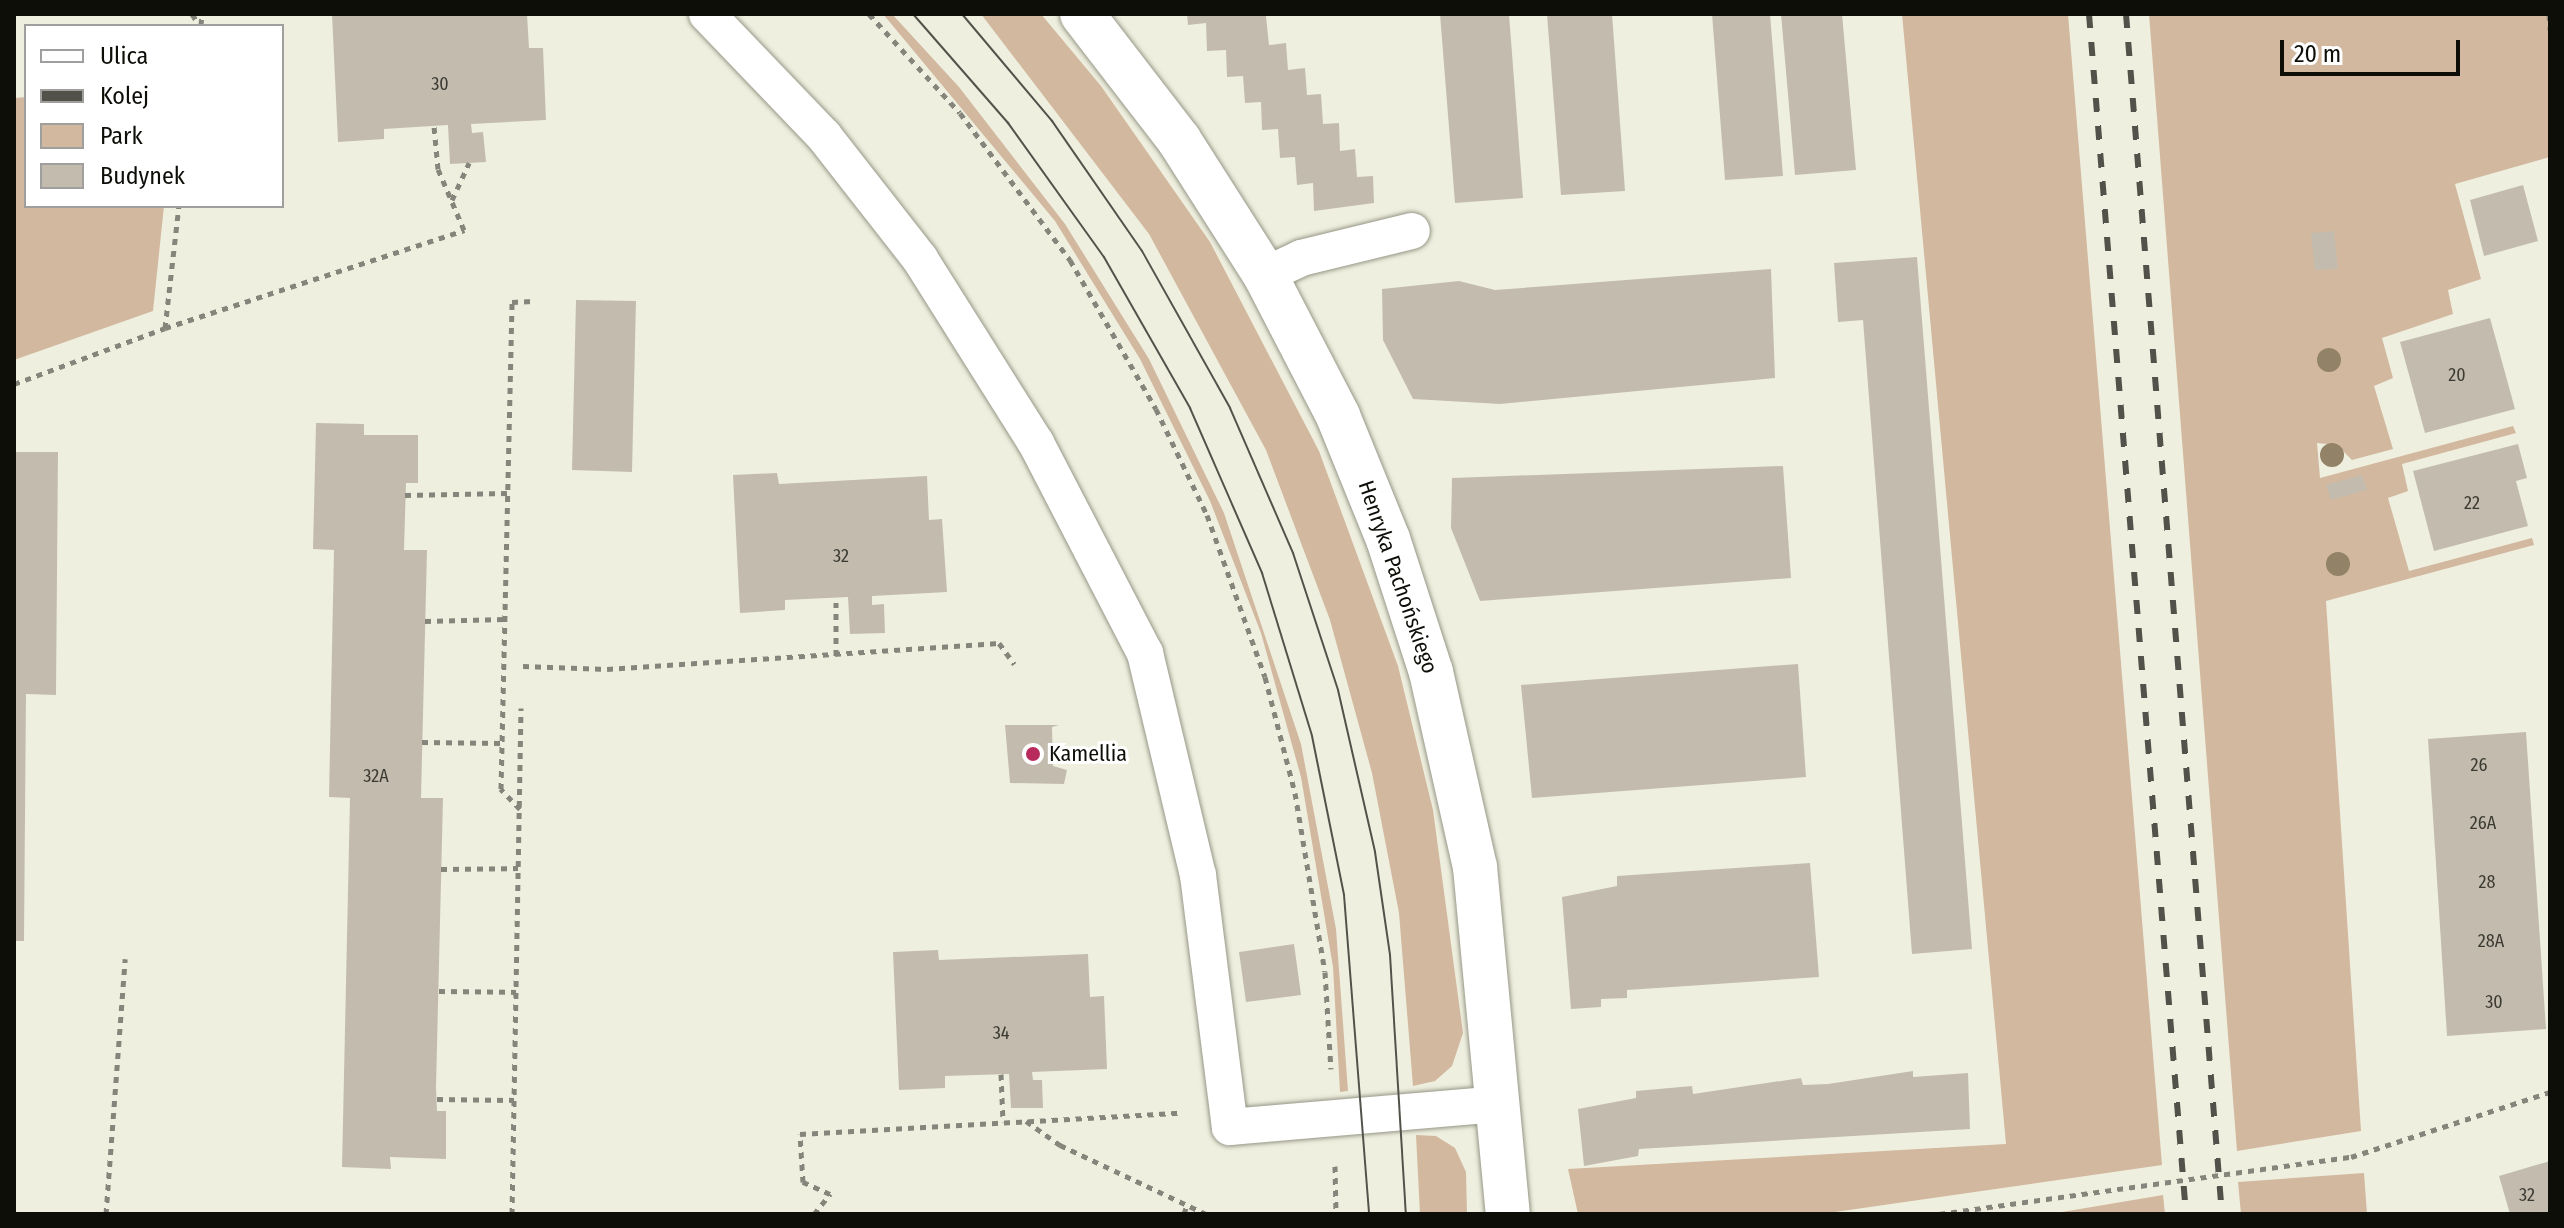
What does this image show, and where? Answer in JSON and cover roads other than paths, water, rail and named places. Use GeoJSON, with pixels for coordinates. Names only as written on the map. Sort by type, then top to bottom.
{"type":"FeatureCollection","features":[{"type":"Feature","properties":{"kind":"street","name":"Henryka Pachońskiego"},"geometry":{"type":"LineString","coordinates":[[1082,14],[1179,140],[1265,275],[1358,464],[1431,672],[1475,867],[1500,1104],[1508,1214]]}},
{"type":"Feature","properties":{"kind":"lane"},"geometry":{"type":"LineString","coordinates":[[707,14],[814,124],[920,259],[1036,443],[1145,653],[1198,875],[1230,1127],[1500,1104]]}},
{"type":"Feature","properties":{"kind":"lane"},"geometry":{"type":"LineString","coordinates":[[1265,275],[1301,258],[1412,231]]}},
{"type":"Feature","properties":{"kind":"tram line"},"geometry":{"type":"LineString","coordinates":[[913,14],[1008,123],[1104,257],[1190,408],[1262,573],[1312,736],[1344,895],[1369,1214]]}},
{"type":"Feature","properties":{"kind":"tram line"},"geometry":{"type":"LineString","coordinates":[[962,14],[1052,121],[1142,251],[1230,408],[1293,553],[1338,690],[1375,852],[1390,955],[1406,1214]]}},
{"type":"Feature","properties":{"kind":"railway"},"geometry":{"type":"LineString","coordinates":[[2089,14],[2186,1214]]}},
{"type":"Feature","properties":{"kind":"railway"},"geometry":{"type":"LineString","coordinates":[[2126,14],[2222,1214]]}},
{"type":"Feature","properties":{"kind":"place","name":"Kamellia"},"geometry":{"type":"Point","coordinates":[1033,754]}}]}
